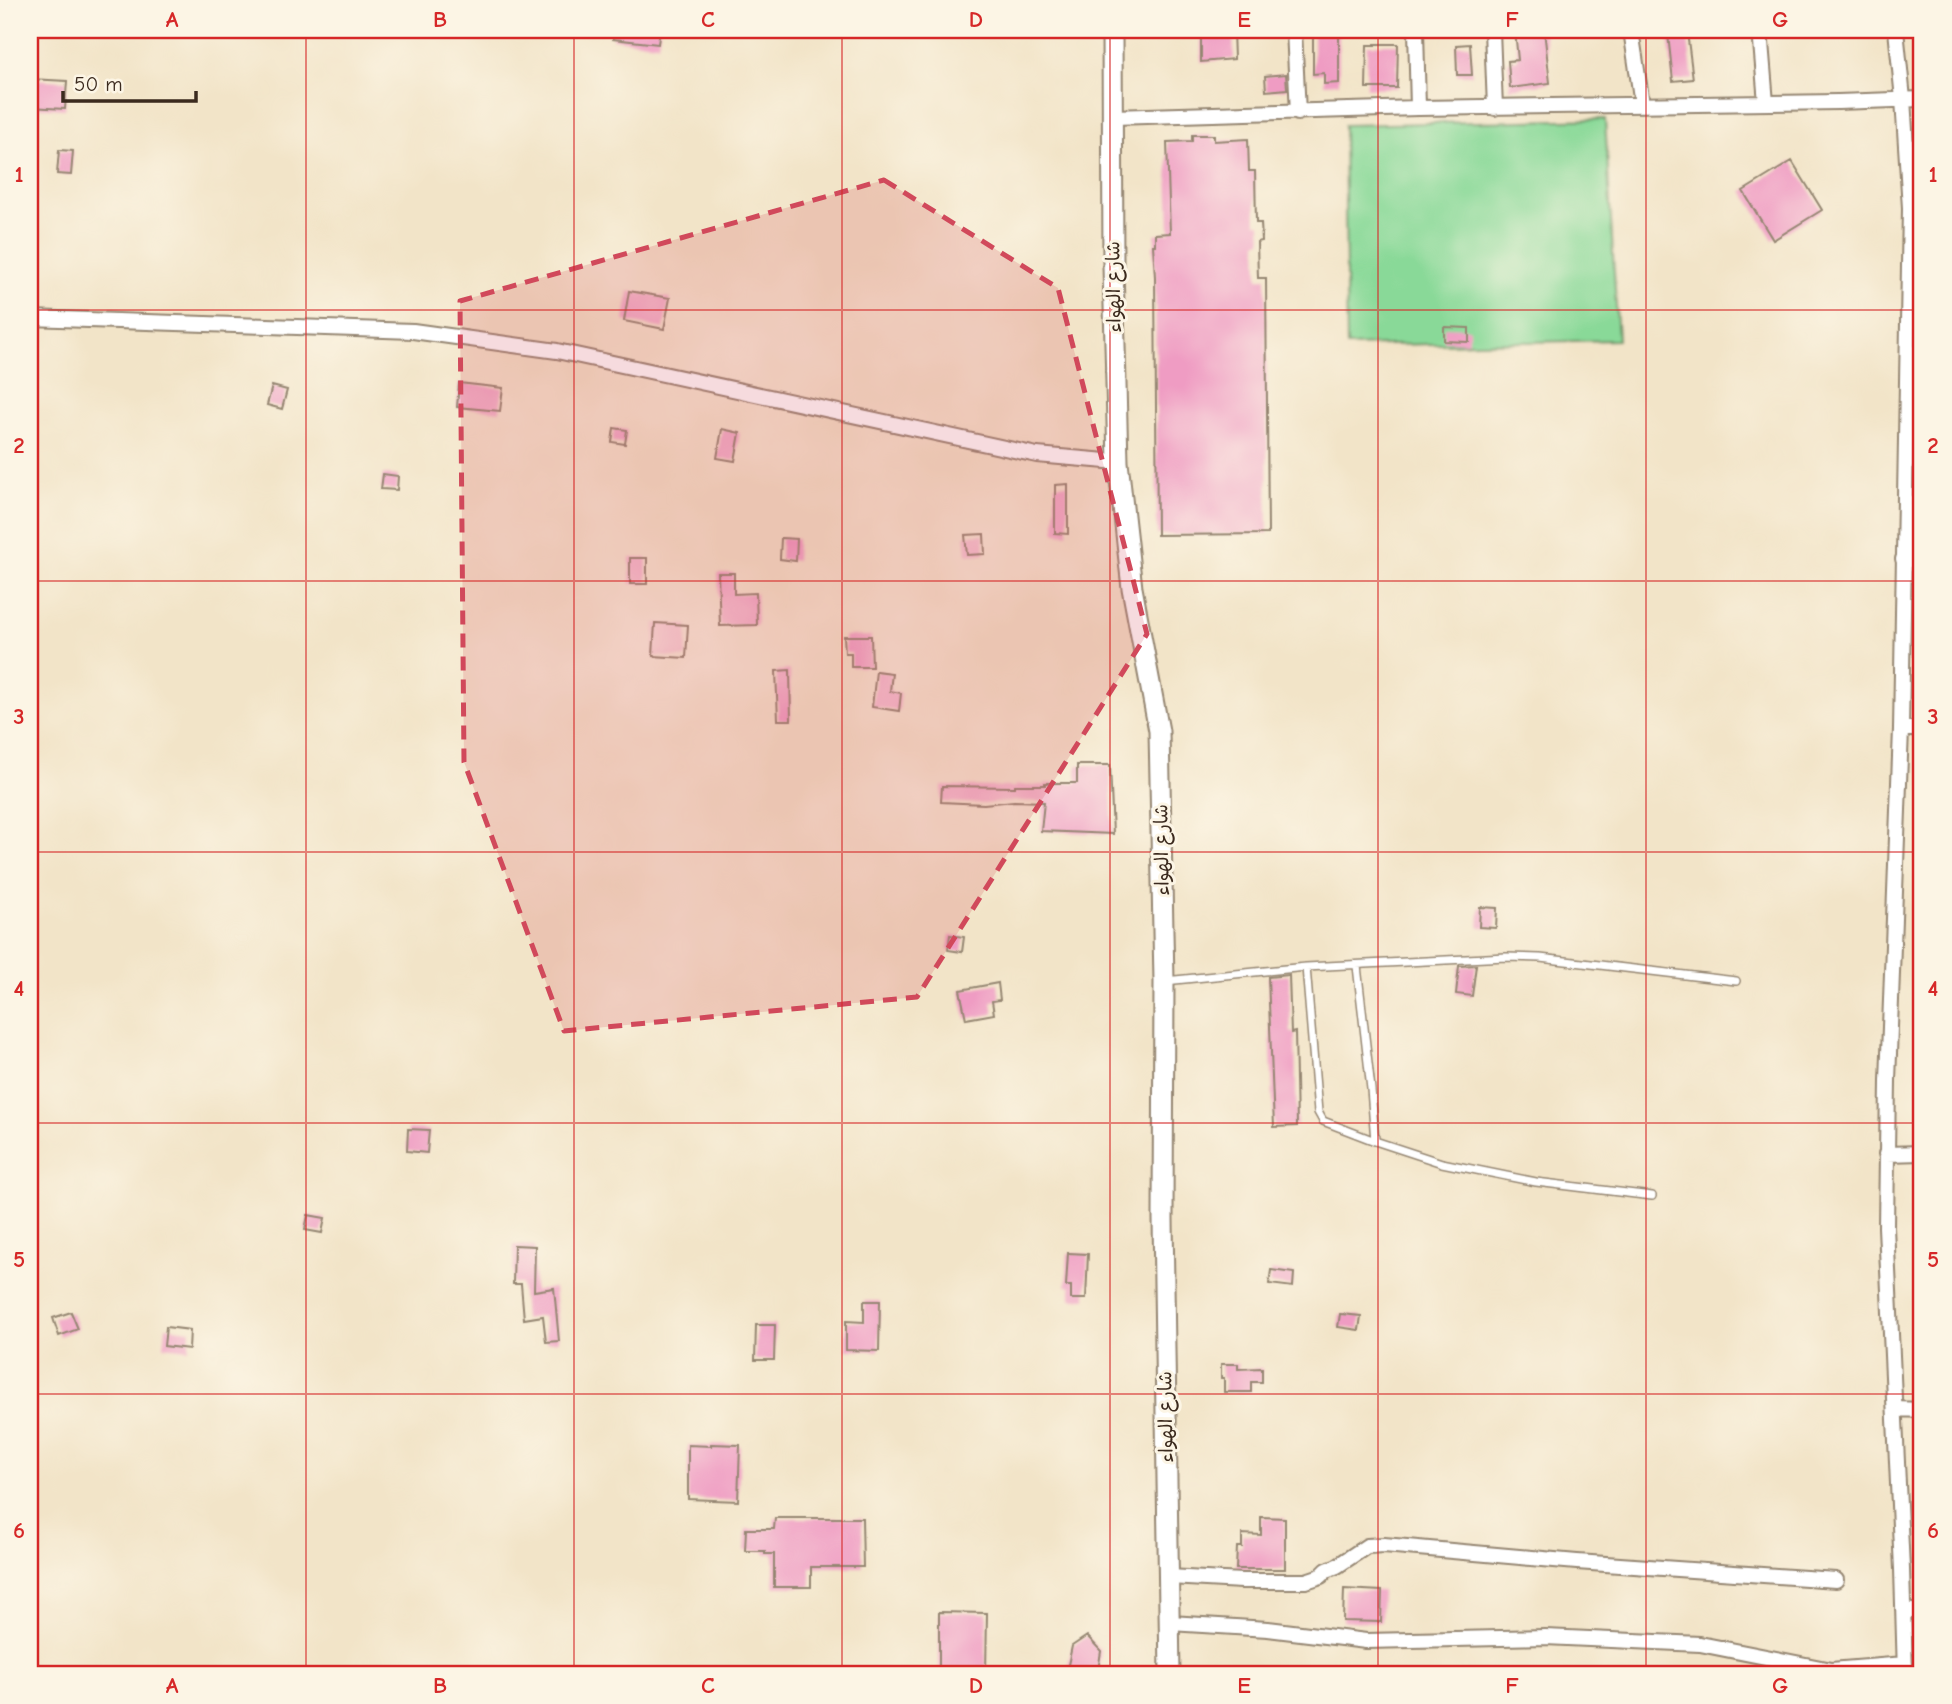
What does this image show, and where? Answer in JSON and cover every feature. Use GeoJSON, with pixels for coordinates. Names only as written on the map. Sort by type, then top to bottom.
{"type":"FeatureCollection","features":[{"type":"Feature","properties":{"kind":"street","name":"شارع الهواء"},"geometry":{"type":"LineString","coordinates":[[1112,30],[1113,266],[1118,462],[1132,588],[1159,731],[1170,1674]]}},
{"type":"Feature","properties":{"kind":"street"},"geometry":{"type":"LineString","coordinates":[[1294,30],[1298,113]]}},
{"type":"Feature","properties":{"kind":"street"},"geometry":{"type":"LineString","coordinates":[[1416,30],[1418,108]]}},
{"type":"Feature","properties":{"kind":"street"},"geometry":{"type":"LineString","coordinates":[[1492,30],[1495,108]]}},
{"type":"Feature","properties":{"kind":"street"},"geometry":{"type":"LineString","coordinates":[[1631,30],[1642,104]]}},
{"type":"Feature","properties":{"kind":"street"},"geometry":{"type":"LineString","coordinates":[[1760,30],[1766,103]]}},
{"type":"Feature","properties":{"kind":"street"},"geometry":{"type":"LineString","coordinates":[[1170,1623],[1268,1629],[1366,1641],[1545,1637],[1700,1644],[1831,1670],[1905,1669],[1886,1227],[1886,1154],[1916,208],[1896,30]]}},
{"type":"Feature","properties":{"kind":"street"},"geometry":{"type":"LineString","coordinates":[[1113,117],[1418,108],[1922,99]]}},
{"type":"Feature","properties":{"kind":"street"},"geometry":{"type":"LineString","coordinates":[[30,318],[412,331],[558,351],[1037,455],[1118,462]]}},
{"type":"Feature","properties":{"kind":"street"},"geometry":{"type":"LineString","coordinates":[[1903,559],[1922,559]]}},
{"type":"Feature","properties":{"kind":"street"},"geometry":{"type":"LineString","coordinates":[[1901,729],[1922,729]]}},
{"type":"Feature","properties":{"kind":"street"},"geometry":{"type":"LineString","coordinates":[[1886,1154],[1922,1153]]}},
{"type":"Feature","properties":{"kind":"street"},"geometry":{"type":"LineString","coordinates":[[1895,1409],[1922,1410]]}},
{"type":"Feature","properties":{"kind":"street"},"geometry":{"type":"LineString","coordinates":[[1169,1577],[1306,1581],[1321,1576],[1367,1546],[1384,1545],[1836,1580]]}},
{"type":"Feature","properties":{"kind":"street"},"geometry":{"type":"LineString","coordinates":[[1903,1611],[1922,1612]]}},
{"type":"Feature","properties":{"kind":"lane"},"geometry":{"type":"LineString","coordinates":[[1164,981],[1306,967],[1506,957],[1540,958],[1736,981]]}},
{"type":"Feature","properties":{"kind":"lane"},"geometry":{"type":"LineString","coordinates":[[1357,966],[1375,1141]]}},
{"type":"Feature","properties":{"kind":"lane"},"geometry":{"type":"LineString","coordinates":[[1306,967],[1318,1112],[1323,1121],[1442,1163],[1536,1182],[1652,1196]]}},
{"type":"Feature","properties":{"kind":"highlighted area"},"geometry":{"type":"Polygon","coordinates":[[[884,180],[1058,288],[1147,634],[917,997],[564,1031],[464,762],[460,301],[884,180]]]}},
{"type":"Feature","properties":{"kind":"green space"},"geometry":{"type":"Polygon","coordinates":[[[1605,119],[1618,340],[1347,346],[1344,125],[1605,119]]]}},
{"type":"Feature","properties":{"kind":"building"},"geometry":{"type":"Polygon","coordinates":[[[614,30],[660,30],[658,44],[613,39],[614,30]]]}},
{"type":"Feature","properties":{"kind":"building"},"geometry":{"type":"Polygon","coordinates":[[[1201,30],[1233,30],[1234,59],[1201,62],[1201,30]]]}},
{"type":"Feature","properties":{"kind":"building"},"geometry":{"type":"Polygon","coordinates":[[[1313,30],[1339,30],[1339,83],[1324,84],[1324,73],[1313,74],[1313,30]]]}},
{"type":"Feature","properties":{"kind":"building"},"geometry":{"type":"Polygon","coordinates":[[[1515,30],[1544,30],[1550,83],[1510,88],[1508,61],[1518,60],[1515,30]]]}},
{"type":"Feature","properties":{"kind":"building"},"geometry":{"type":"Polygon","coordinates":[[[1687,32],[1693,79],[1673,81],[1668,34],[1687,32]]]}},
{"type":"Feature","properties":{"kind":"building"},"geometry":{"type":"Polygon","coordinates":[[[1398,44],[1397,88],[1366,88],[1367,45],[1398,44]]]}},
{"type":"Feature","properties":{"kind":"building"},"geometry":{"type":"Polygon","coordinates":[[[1470,44],[1472,75],[1457,75],[1456,45],[1470,44]]]}},
{"type":"Feature","properties":{"kind":"building"},"geometry":{"type":"Polygon","coordinates":[[[1286,74],[1287,89],[1266,91],[1265,76],[1286,74]]]}},
{"type":"Feature","properties":{"kind":"building"},"geometry":{"type":"Polygon","coordinates":[[[30,79],[67,81],[65,109],[30,107],[30,79]]]}},
{"type":"Feature","properties":{"kind":"building"},"geometry":{"type":"Polygon","coordinates":[[[1192,135],[1214,135],[1214,141],[1248,139],[1249,171],[1255,171],[1256,223],[1261,223],[1262,241],[1257,242],[1258,278],[1266,278],[1268,534],[1157,535],[1153,245],[1155,234],[1170,233],[1167,142],[1192,141],[1192,135]]]}},
{"type":"Feature","properties":{"kind":"building"},"geometry":{"type":"Polygon","coordinates":[[[59,150],[73,151],[71,175],[57,174],[59,150]]]}},
{"type":"Feature","properties":{"kind":"building"},"geometry":{"type":"Polygon","coordinates":[[[1792,161],[1822,210],[1773,240],[1743,191],[1792,161]]]}},
{"type":"Feature","properties":{"kind":"building"},"geometry":{"type":"Polygon","coordinates":[[[629,291],[670,298],[664,329],[624,321],[629,291]]]}},
{"type":"Feature","properties":{"kind":"building"},"geometry":{"type":"Polygon","coordinates":[[[1444,327],[1469,328],[1469,342],[1444,341],[1444,327]]]}},
{"type":"Feature","properties":{"kind":"building"},"geometry":{"type":"Polygon","coordinates":[[[459,383],[503,388],[500,411],[457,407],[459,383]]]}},
{"type":"Feature","properties":{"kind":"building"},"geometry":{"type":"Polygon","coordinates":[[[272,386],[287,390],[282,409],[267,405],[272,386]]]}},
{"type":"Feature","properties":{"kind":"building"},"geometry":{"type":"Polygon","coordinates":[[[614,428],[627,430],[625,444],[612,442],[614,428]]]}},
{"type":"Feature","properties":{"kind":"building"},"geometry":{"type":"Polygon","coordinates":[[[722,429],[740,433],[735,461],[717,458],[722,429]]]}},
{"type":"Feature","properties":{"kind":"building"},"geometry":{"type":"Polygon","coordinates":[[[383,474],[398,476],[397,490],[381,489],[383,474]]]}},
{"type":"Feature","properties":{"kind":"building"},"geometry":{"type":"Polygon","coordinates":[[[1068,484],[1068,534],[1055,533],[1055,485],[1068,484]]]}},
{"type":"Feature","properties":{"kind":"building"},"geometry":{"type":"Polygon","coordinates":[[[984,534],[985,554],[967,555],[965,535],[984,534]]]}},
{"type":"Feature","properties":{"kind":"building"},"geometry":{"type":"Polygon","coordinates":[[[781,538],[797,539],[796,561],[780,559],[781,538]]]}},
{"type":"Feature","properties":{"kind":"building"},"geometry":{"type":"Polygon","coordinates":[[[630,558],[647,558],[647,584],[630,584],[630,558]]]}},
{"type":"Feature","properties":{"kind":"building"},"geometry":{"type":"Polygon","coordinates":[[[718,573],[734,573],[734,594],[756,593],[757,625],[720,626],[718,573]]]}},
{"type":"Feature","properties":{"kind":"building"},"geometry":{"type":"Polygon","coordinates":[[[655,623],[688,625],[686,658],[653,656],[655,623]]]}},
{"type":"Feature","properties":{"kind":"building"},"geometry":{"type":"Polygon","coordinates":[[[844,636],[871,636],[872,667],[851,667],[851,653],[845,653],[844,636]]]}},
{"type":"Feature","properties":{"kind":"building"},"geometry":{"type":"Polygon","coordinates":[[[790,670],[791,720],[778,720],[776,671],[790,670]]]}},
{"type":"Feature","properties":{"kind":"building"},"geometry":{"type":"Polygon","coordinates":[[[876,671],[892,673],[890,691],[901,693],[899,711],[872,707],[876,671]]]}},
{"type":"Feature","properties":{"kind":"building"},"geometry":{"type":"Polygon","coordinates":[[[1077,765],[1110,765],[1113,834],[1041,831],[1044,802],[941,802],[942,786],[1015,787],[1077,783],[1077,765]]]}},
{"type":"Feature","properties":{"kind":"building"},"geometry":{"type":"Polygon","coordinates":[[[1480,907],[1497,908],[1496,928],[1479,927],[1480,907]]]}},
{"type":"Feature","properties":{"kind":"building"},"geometry":{"type":"Polygon","coordinates":[[[950,935],[964,937],[962,952],[948,950],[950,935]]]}},
{"type":"Feature","properties":{"kind":"building"},"geometry":{"type":"Polygon","coordinates":[[[1476,965],[1472,996],[1456,994],[1459,966],[1476,965]]]}},
{"type":"Feature","properties":{"kind":"building"},"geometry":{"type":"Polygon","coordinates":[[[1289,975],[1291,1033],[1295,1032],[1297,1126],[1274,1127],[1268,977],[1289,975]]]}},
{"type":"Feature","properties":{"kind":"building"},"geometry":{"type":"Polygon","coordinates":[[[998,983],[1000,1000],[992,1001],[994,1014],[966,1019],[960,990],[998,983]]]}},
{"type":"Feature","properties":{"kind":"building"},"geometry":{"type":"Polygon","coordinates":[[[408,1129],[429,1130],[427,1153],[407,1151],[408,1129]]]}},
{"type":"Feature","properties":{"kind":"building"},"geometry":{"type":"Polygon","coordinates":[[[308,1215],[325,1218],[322,1233],[305,1230],[308,1215]]]}},
{"type":"Feature","properties":{"kind":"building"},"geometry":{"type":"Polygon","coordinates":[[[514,1245],[535,1246],[534,1291],[554,1288],[559,1341],[546,1342],[543,1316],[524,1319],[521,1284],[513,1284],[514,1245]]]}},
{"type":"Feature","properties":{"kind":"building"},"geometry":{"type":"Polygon","coordinates":[[[1068,1253],[1088,1254],[1086,1299],[1071,1299],[1071,1286],[1066,1286],[1068,1253]]]}},
{"type":"Feature","properties":{"kind":"building"},"geometry":{"type":"Polygon","coordinates":[[[1271,1270],[1294,1273],[1293,1287],[1269,1284],[1271,1270]]]}},
{"type":"Feature","properties":{"kind":"building"},"geometry":{"type":"Polygon","coordinates":[[[864,1301],[880,1301],[879,1351],[846,1350],[846,1321],[864,1322],[864,1301]]]}},
{"type":"Feature","properties":{"kind":"building"},"geometry":{"type":"Polygon","coordinates":[[[71,1312],[78,1329],[59,1336],[53,1318],[71,1312]]]}},
{"type":"Feature","properties":{"kind":"building"},"geometry":{"type":"Polygon","coordinates":[[[1340,1314],[1361,1316],[1359,1330],[1338,1327],[1340,1314]]]}},
{"type":"Feature","properties":{"kind":"building"},"geometry":{"type":"Polygon","coordinates":[[[756,1325],[775,1325],[774,1360],[755,1360],[756,1325]]]}},
{"type":"Feature","properties":{"kind":"building"},"geometry":{"type":"Polygon","coordinates":[[[166,1327],[190,1330],[189,1349],[164,1346],[166,1327]]]}},
{"type":"Feature","properties":{"kind":"building"},"geometry":{"type":"Polygon","coordinates":[[[1221,1364],[1238,1364],[1238,1369],[1262,1368],[1262,1382],[1251,1382],[1251,1392],[1224,1392],[1221,1364]]]}},
{"type":"Feature","properties":{"kind":"building"},"geometry":{"type":"Polygon","coordinates":[[[688,1445],[740,1445],[738,1501],[688,1499],[688,1445]]]}},
{"type":"Feature","properties":{"kind":"building"},"geometry":{"type":"Polygon","coordinates":[[[1261,1517],[1285,1518],[1285,1569],[1236,1569],[1237,1547],[1242,1547],[1242,1534],[1261,1535],[1261,1517]]]}},
{"type":"Feature","properties":{"kind":"building"},"geometry":{"type":"Polygon","coordinates":[[[775,1518],[862,1518],[863,1567],[811,1567],[811,1587],[774,1587],[774,1554],[745,1551],[746,1529],[774,1529],[775,1518]]]}},
{"type":"Feature","properties":{"kind":"building"},"geometry":{"type":"Polygon","coordinates":[[[1344,1589],[1382,1591],[1381,1622],[1343,1621],[1344,1589]]]}},
{"type":"Feature","properties":{"kind":"building"},"geometry":{"type":"Polygon","coordinates":[[[939,1612],[987,1613],[986,1674],[939,1674],[939,1612]]]}},
{"type":"Feature","properties":{"kind":"building"},"geometry":{"type":"Polygon","coordinates":[[[1087,1636],[1101,1651],[1098,1671],[1092,1674],[1075,1674],[1068,1665],[1072,1646],[1087,1636]]]}}]}
